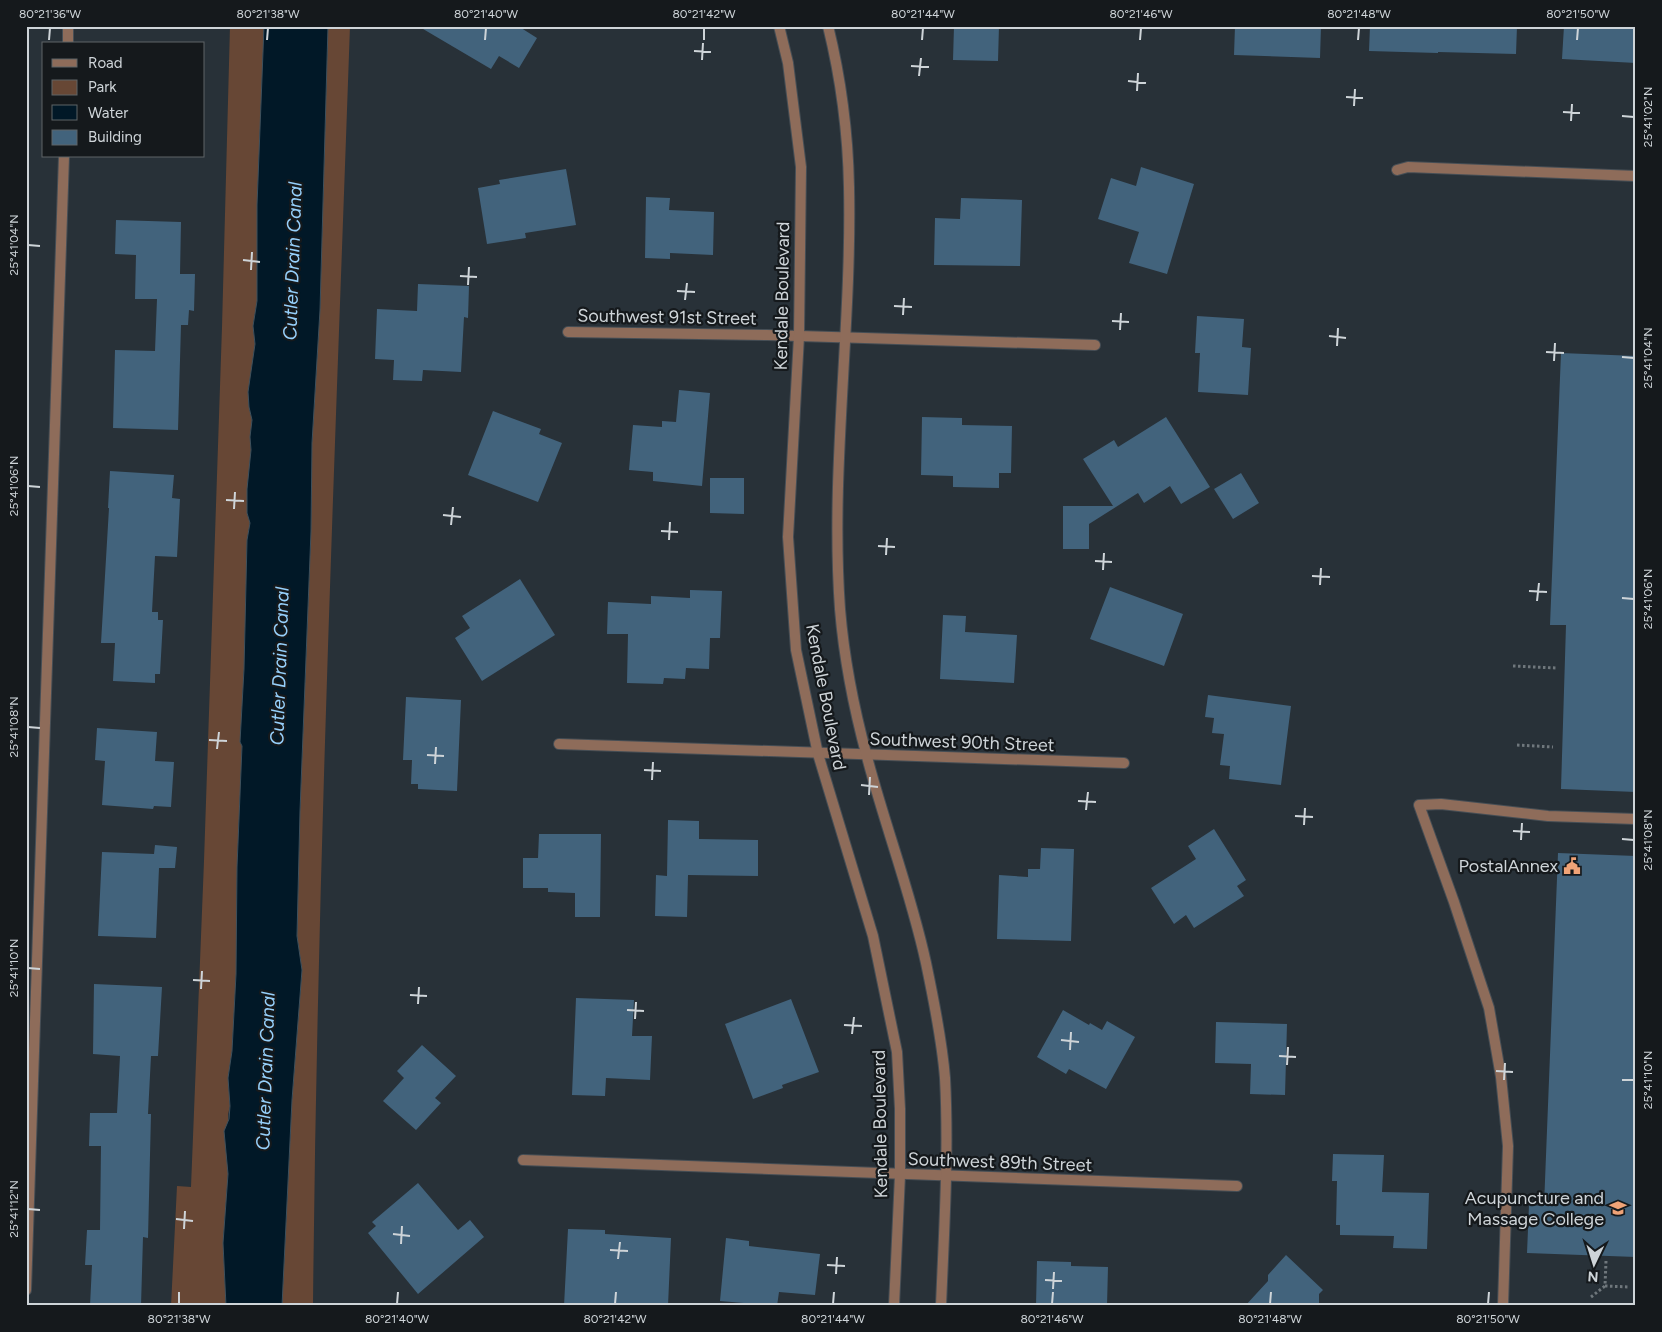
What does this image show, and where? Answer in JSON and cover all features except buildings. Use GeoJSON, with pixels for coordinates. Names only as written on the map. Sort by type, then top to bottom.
{"type":"FeatureCollection","features":[{"type":"Feature","properties":{"kind":"street"},"geometry":{"type":"LineString","coordinates":[[68,26],[68,42]]}},
{"type":"Feature","properties":{"kind":"street","name":"Kendale Boulevard"},"geometry":{"type":"LineString","coordinates":[[780,26],[788,63],[801,167],[799,336],[788,537],[796,650],[818,754],[873,936],[897,1052],[900,1109],[900,1175],[894,1306]]}},
{"type":"Feature","properties":{"kind":"street","name":"Kendale Boulevard"},"geometry":{"type":"LineString","coordinates":[[828,26],[843,105],[850,186],[838,510],[838,579],[845,651],[866,756],[915,920],[934,1003],[944,1076],[947,1176],[941,1306]]}},
{"type":"Feature","properties":{"kind":"street"},"geometry":{"type":"LineString","coordinates":[[26,1290],[64,158]]}},
{"type":"Feature","properties":{"kind":"street"},"geometry":{"type":"LineString","coordinates":[[1397,170],[1408,166],[1636,176]]}},
{"type":"Feature","properties":{"kind":"street","name":"Southwest 91st Street"},"geometry":{"type":"LineString","coordinates":[[568,332],[1095,344]]}},
{"type":"Feature","properties":{"kind":"street","name":"Southwest 90th Street"},"geometry":{"type":"LineString","coordinates":[[559,744],[866,756],[1124,763]]}},
{"type":"Feature","properties":{"kind":"street"},"geometry":{"type":"LineString","coordinates":[[1503,1306],[1508,1146],[1502,1077],[1489,1008],[1419,805],[1441,804],[1548,816],[1636,819]]}},
{"type":"Feature","properties":{"kind":"street","name":"Southwest 89th Street"},"geometry":{"type":"LineString","coordinates":[[523,1160],[1236,1186]]}},
{"type":"Feature","properties":{"kind":"path"},"geometry":{"type":"LineString","coordinates":[[1513,666],[1556,668]]}},
{"type":"Feature","properties":{"kind":"path"},"geometry":{"type":"LineString","coordinates":[[1517,745],[1553,747]]}},
{"type":"Feature","properties":{"kind":"path"},"geometry":{"type":"LineString","coordinates":[[1526,1202],[1542,1203]]}},
{"type":"Feature","properties":{"kind":"path"},"geometry":{"type":"LineString","coordinates":[[1605,1286],[1606,1261]]}},
{"type":"Feature","properties":{"kind":"path"},"geometry":{"type":"LineString","coordinates":[[1591,1297],[1605,1286],[1630,1287]]}},
{"type":"Feature","properties":{"kind":"green space"},"geometry":{"type":"Polygon","coordinates":[[[230,26],[264,26],[257,205],[257,301],[253,326],[255,344],[249,407],[252,420],[247,513],[250,523],[247,540],[240,742],[242,746],[237,867],[236,974],[232,1051],[228,1078],[230,1106],[228,1114],[228,1174],[223,1243],[226,1306],[171,1306],[177,1186],[191,1187],[222,327],[230,26]]]}},
{"type":"Feature","properties":{"kind":"green space"},"geometry":{"type":"Polygon","coordinates":[[[328,26],[350,26],[318,986],[313,1306],[282,1306],[292,1100],[302,970],[297,936],[300,811],[311,531],[312,443],[320,310],[328,26]]]}},
{"type":"Feature","properties":{"kind":"water","name":"Cutler Drain Canal"},"geometry":{"type":"Polygon","coordinates":[[[264,26],[328,26],[320,310],[312,443],[311,531],[300,811],[297,936],[302,970],[292,1100],[282,1306],[226,1306],[223,1243],[228,1174],[224,1131],[229,1119],[230,1106],[228,1078],[232,1051],[236,974],[237,867],[242,746],[240,742],[247,540],[250,523],[247,513],[247,489],[252,420],[248,392],[255,344],[253,326],[257,301],[257,205],[264,26]]]}},
{"type":"Feature","properties":{"kind":"place","name":"PostalAnnex"},"geometry":{"type":"Point","coordinates":[1572,866]}},
{"type":"Feature","properties":{"kind":"place","name":"Acupuncture and Massage College"},"geometry":{"type":"Point","coordinates":[1618,1208]}}]}
